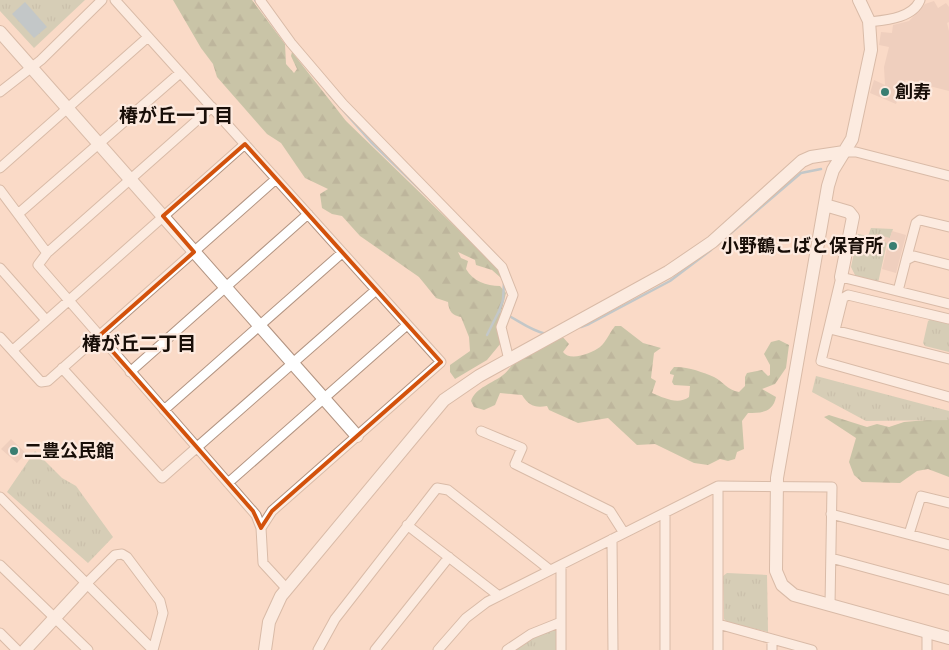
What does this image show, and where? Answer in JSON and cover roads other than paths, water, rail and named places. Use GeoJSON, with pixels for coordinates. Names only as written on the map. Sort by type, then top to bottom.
{"type":"FeatureCollection","features":[{"type":"Feature","properties":{"kind":"street"},"geometry":{"type":"LineString","coordinates":[[0,92],[32,68],[102,0]]}},
{"type":"Feature","properties":{"kind":"street"},"geometry":{"type":"LineString","coordinates":[[115,0],[441,362],[272,511],[261,528]]}},
{"type":"Feature","properties":{"kind":"street"},"geometry":{"type":"LineString","coordinates":[[260,0],[290,41],[343,104],[502,267],[513,295],[501,327],[509,360]]}},
{"type":"Feature","properties":{"kind":"street"},"geometry":{"type":"LineString","coordinates":[[859,0],[869,22],[871,50],[853,134],[831,176],[825,204],[776,486],[775,560],[779,581],[794,595],[949,638]]}},
{"type":"Feature","properties":{"kind":"street"},"geometry":{"type":"LineString","coordinates":[[869,22],[902,15],[916,7],[920,0]]}},
{"type":"Feature","properties":{"kind":"street"},"geometry":{"type":"LineString","coordinates":[[0,32],[357,436]]}},
{"type":"Feature","properties":{"kind":"street"},"geometry":{"type":"LineString","coordinates":[[0,168],[148,36]]}},
{"type":"Feature","properties":{"kind":"street"},"geometry":{"type":"LineString","coordinates":[[18,214],[180,73]]}},
{"type":"Feature","properties":{"kind":"street"},"geometry":{"type":"LineString","coordinates":[[212,107],[47,252],[40,260],[39,269],[256,515],[261,528],[263,563],[286,588]]}},
{"type":"Feature","properties":{"kind":"street"},"geometry":{"type":"LineString","coordinates":[[12,350],[245,144]]}},
{"type":"Feature","properties":{"kind":"street"},"geometry":{"type":"LineString","coordinates":[[265,650],[271,614],[286,588],[438,406],[461,386],[668,272],[724,232],[802,161],[811,157],[856,152],[949,176]]}},
{"type":"Feature","properties":{"kind":"street"},"geometry":{"type":"LineString","coordinates":[[0,337],[42,382],[48,381],[276,179]]}},
{"type":"Feature","properties":{"kind":"street"},"geometry":{"type":"LineString","coordinates":[[0,190],[3,201],[18,214],[47,252]]}},
{"type":"Feature","properties":{"kind":"street"},"geometry":{"type":"LineString","coordinates":[[825,204],[849,212],[853,217],[832,330]]}},
{"type":"Feature","properties":{"kind":"street"},"geometry":{"type":"LineString","coordinates":[[130,372],[308,214]]}},
{"type":"Feature","properties":{"kind":"street"},"geometry":{"type":"LineString","coordinates":[[898,291],[916,224],[920,220],[949,227]]}},
{"type":"Feature","properties":{"kind":"street"},"geometry":{"type":"LineString","coordinates":[[164,410],[342,253]]}},
{"type":"Feature","properties":{"kind":"street"},"geometry":{"type":"LineString","coordinates":[[906,260],[914,256],[949,265]]}},
{"type":"Feature","properties":{"kind":"street"},"geometry":{"type":"LineString","coordinates":[[0,268],[46,320]]}},
{"type":"Feature","properties":{"kind":"street"},"geometry":{"type":"LineString","coordinates":[[841,277],[949,304]]}},
{"type":"Feature","properties":{"kind":"street"},"geometry":{"type":"LineString","coordinates":[[62,368],[162,478],[376,290]]}},
{"type":"Feature","properties":{"kind":"street"},"geometry":{"type":"LineString","coordinates":[[949,319],[848,295],[844,298],[821,361],[823,364],[949,397]]}},
{"type":"Feature","properties":{"kind":"street"},"geometry":{"type":"LineString","coordinates":[[228,483],[407,325]]}},
{"type":"Feature","properties":{"kind":"street"},"geometry":{"type":"LineString","coordinates":[[832,330],[949,359]]}},
{"type":"Feature","properties":{"kind":"street"},"geometry":{"type":"LineString","coordinates":[[481,431],[522,448],[516,464],[610,512],[624,533]]}},
{"type":"Feature","properties":{"kind":"street"},"geometry":{"type":"LineString","coordinates":[[718,486],[718,650]]}},
{"type":"Feature","properties":{"kind":"street"},"geometry":{"type":"LineString","coordinates":[[438,650],[474,611],[499,596],[718,486],[832,486],[830,606]]}},
{"type":"Feature","properties":{"kind":"street"},"geometry":{"type":"LineString","coordinates":[[320,649],[335,619],[434,490],[444,488],[550,570]]}},
{"type":"Feature","properties":{"kind":"street"},"geometry":{"type":"LineString","coordinates":[[909,534],[921,496],[949,503]]}},
{"type":"Feature","properties":{"kind":"street"},"geometry":{"type":"LineString","coordinates":[[1,500],[153,650]]}},
{"type":"Feature","properties":{"kind":"street"},"geometry":{"type":"LineString","coordinates":[[665,513],[665,650]]}},
{"type":"Feature","properties":{"kind":"street"},"geometry":{"type":"LineString","coordinates":[[831,514],[949,545]]}},
{"type":"Feature","properties":{"kind":"street"},"geometry":{"type":"LineString","coordinates":[[407,525],[499,596]]}},
{"type":"Feature","properties":{"kind":"street"},"geometry":{"type":"LineString","coordinates":[[612,539],[613,650]]}},
{"type":"Feature","properties":{"kind":"street"},"geometry":{"type":"LineString","coordinates":[[25,650],[115,555],[122,554],[127,557],[160,601],[163,609],[153,650]]}},
{"type":"Feature","properties":{"kind":"street"},"geometry":{"type":"LineString","coordinates":[[375,650],[449,557]]}},
{"type":"Feature","properties":{"kind":"street"},"geometry":{"type":"LineString","coordinates":[[831,558],[949,590]]}},
{"type":"Feature","properties":{"kind":"street"},"geometry":{"type":"LineString","coordinates":[[0,565],[88,650]]}},
{"type":"Feature","properties":{"kind":"street"},"geometry":{"type":"LineString","coordinates":[[561,565],[561,650]]}},
{"type":"Feature","properties":{"kind":"street"},"geometry":{"type":"LineString","coordinates":[[507,650],[531,634],[561,622]]}},
{"type":"Feature","properties":{"kind":"street"},"geometry":{"type":"LineString","coordinates":[[718,624],[812,650]]}},
{"type":"Feature","properties":{"kind":"street"},"geometry":{"type":"LineString","coordinates":[[927,632],[927,650]]}},
{"type":"Feature","properties":{"kind":"street"},"geometry":{"type":"LineString","coordinates":[[0,633],[17,650]]}},
{"type":"Feature","properties":{"kind":"street"},"geometry":{"type":"LineString","coordinates":[[772,639],[772,650]]}},
{"type":"Feature","properties":{"kind":"water"},"geometry":{"type":"Polygon","coordinates":[[[25,2],[47,27],[34,38],[12,14],[25,2]]]}},
{"type":"Feature","properties":{"kind":"waterway"},"geometry":{"type":"LineString","coordinates":[[255,0],[282,37]]}},
{"type":"Feature","properties":{"kind":"waterway"},"geometry":{"type":"LineString","coordinates":[[327,92],[371,142],[427,196]]}},
{"type":"Feature","properties":{"kind":"waterway"},"geometry":{"type":"LineString","coordinates":[[717,245],[801,173],[821,169]]}},
{"type":"Feature","properties":{"kind":"waterway"},"geometry":{"type":"LineString","coordinates":[[581,327],[670,281],[711,250]]}},
{"type":"Feature","properties":{"kind":"waterway"},"geometry":{"type":"LineString","coordinates":[[499,311],[503,300],[504,283]]}},
{"type":"Feature","properties":{"kind":"waterway"},"geometry":{"type":"LineString","coordinates":[[487,335],[499,311],[533,330],[546,334]]}},
{"type":"Feature","properties":{"kind":"place","name":"創寿"},"geometry":{"type":"Point","coordinates":[885,92]}},
{"type":"Feature","properties":{"kind":"place","name":"小野鶴こばと保育所"},"geometry":{"type":"Point","coordinates":[893,246]}},
{"type":"Feature","properties":{"kind":"place","name":"二豊公民館"},"geometry":{"type":"Point","coordinates":[14,451]}},
{"type":"Feature","properties":{"kind":"district","name":"椿が丘一丁目"},"geometry":{"type":"Point","coordinates":[176,115]}},
{"type":"Feature","properties":{"kind":"district","name":"椿が丘二丁目"},"geometry":{"type":"Point","coordinates":[139,343]}}]}
